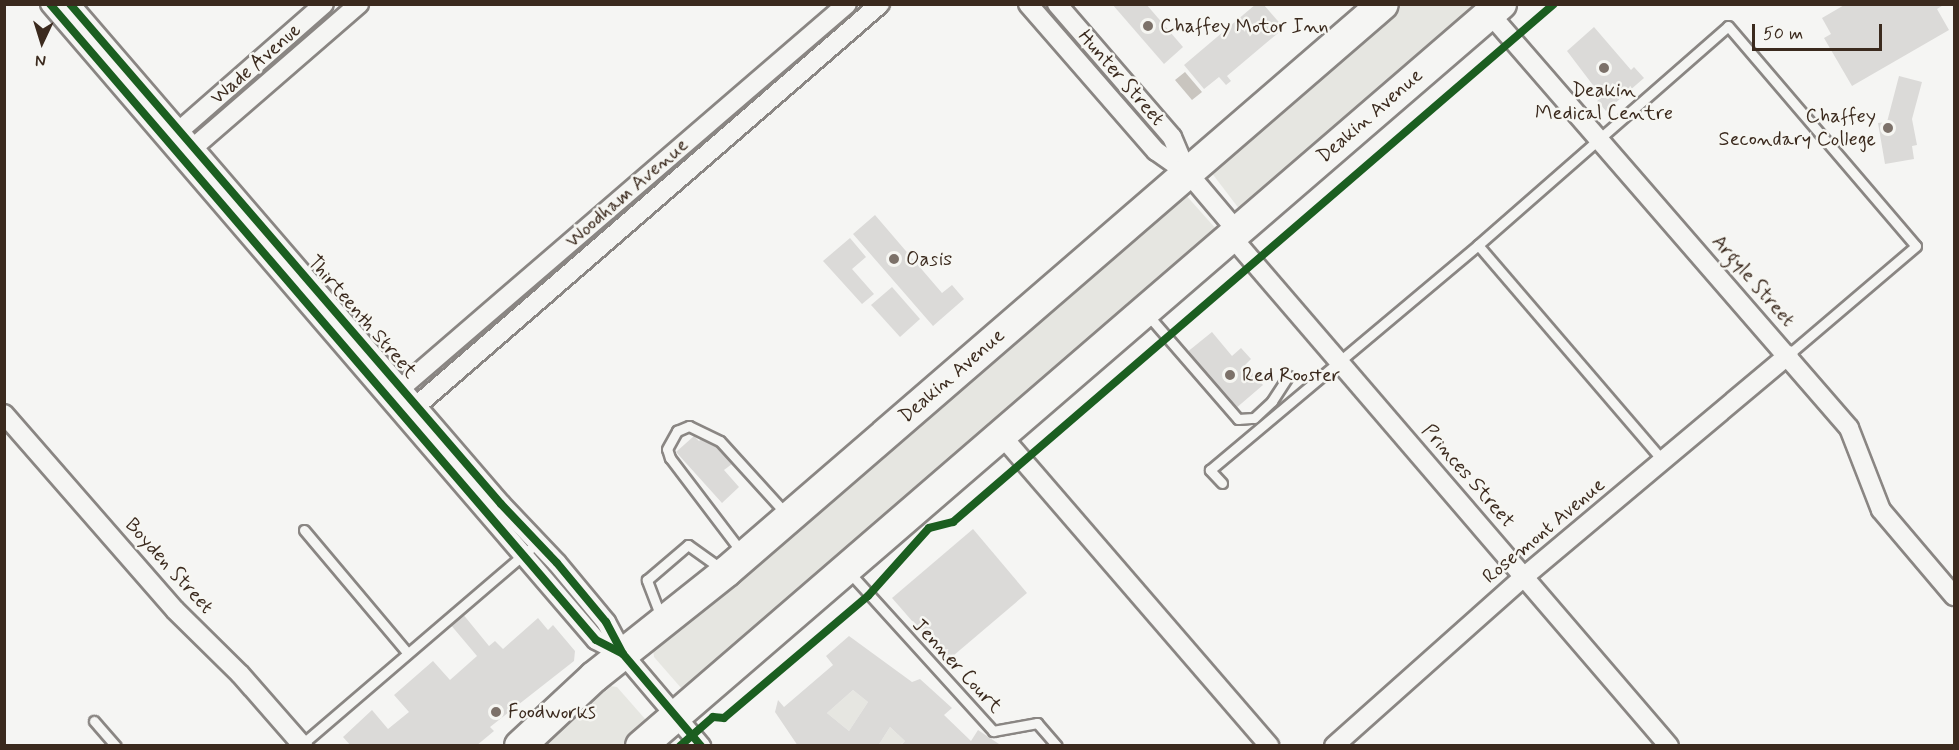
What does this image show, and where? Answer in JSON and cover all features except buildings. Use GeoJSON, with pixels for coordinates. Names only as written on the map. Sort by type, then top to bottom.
{"type":"FeatureCollection","features":[{"type":"Feature","properties":{"kind":"highway","name":"Deakin Avenue"},"geometry":{"type":"LineString","coordinates":[[520,746],[623,654],[735,564],[1383,4]]}},
{"type":"Feature","properties":{"kind":"highway","name":"Deakin Avenue"},"geometry":{"type":"LineString","coordinates":[[641,746],[1495,9]]}},
{"type":"Feature","properties":{"kind":"street","name":"Thirteenth Street"},"geometry":{"type":"LineString","coordinates":[[50,4],[188,152],[411,411],[538,542],[606,622],[623,654],[701,746]]}},
{"type":"Feature","properties":{"kind":"street","name":"Thirteenth Street"},"geometry":{"type":"LineString","coordinates":[[70,4],[173,136]]}},
{"type":"Feature","properties":{"kind":"street","name":"Wade Avenue"},"geometry":{"type":"LineString","coordinates":[[173,136],[324,4]]}},
{"type":"Feature","properties":{"kind":"street","name":"Wade Avenue"},"geometry":{"type":"LineString","coordinates":[[188,152],[359,4]]}},
{"type":"Feature","properties":{"kind":"street","name":"Woodham Avenue"},"geometry":{"type":"LineString","coordinates":[[395,393],[847,4]]}},
{"type":"Feature","properties":{"kind":"street","name":"Woodham Avenue"},"geometry":{"type":"LineString","coordinates":[[411,411],[880,4]]}},
{"type":"Feature","properties":{"kind":"street","name":"Hunter Street"},"geometry":{"type":"LineString","coordinates":[[1028,4],[1156,151],[1188,173]]}},
{"type":"Feature","properties":{"kind":"street","name":"Hunter Street"},"geometry":{"type":"LineString","coordinates":[[1057,4],[1172,137],[1188,173],[1234,233]]}},
{"type":"Feature","properties":{"kind":"street","name":"Argyle Street"},"geometry":{"type":"LineString","coordinates":[[1495,9],[1600,140],[1850,428],[1881,510],[1954,596]]}},
{"type":"Feature","properties":{"kind":"street","name":"Princes Street"},"geometry":{"type":"LineString","coordinates":[[1234,233],[1338,360],[1669,746]]}},
{"type":"Feature","properties":{"kind":"street","name":"Rosemont Avenue"},"geometry":{"type":"LineString","coordinates":[[1334,746],[1525,576],[1788,355]]}},
{"type":"Feature","properties":{"kind":"street","name":"Thirteenth Street"},"geometry":{"type":"LineString","coordinates":[[411,411],[523,555],[596,640],[623,654]]}},
{"type":"Feature","properties":{"kind":"street","name":"Boyden Street"},"geometry":{"type":"LineString","coordinates":[[4,414],[175,610],[240,674],[301,745]]}},
{"type":"Feature","properties":{"kind":"street"},"geometry":{"type":"LineString","coordinates":[[1001,435],[1269,746]]}},
{"type":"Feature","properties":{"kind":"lane"},"geometry":{"type":"LineString","coordinates":[[1222,483],[1210,470],[1338,360],[1478,245],[1728,26],[1916,246],[1788,355]]}},
{"type":"Feature","properties":{"kind":"lane"},"geometry":{"type":"LineString","coordinates":[[1478,245],[1662,460]]}},
{"type":"Feature","properties":{"kind":"lane"},"geometry":{"type":"LineString","coordinates":[[1144,312],[1238,419],[1254,418],[1272,401],[1288,376]]}},
{"type":"Feature","properties":{"kind":"lane"},"geometry":{"type":"LineString","coordinates":[[735,564],[670,458],[667,449],[677,431],[689,426],[720,441],[789,517]]}},
{"type":"Feature","properties":{"kind":"lane"},"geometry":{"type":"LineString","coordinates":[[304,530],[406,651]]}},
{"type":"Feature","properties":{"kind":"lane"},"geometry":{"type":"LineString","coordinates":[[301,745],[406,651],[538,542]]}},
{"type":"Feature","properties":{"kind":"lane"},"geometry":{"type":"LineString","coordinates":[[663,622],[647,580],[688,545],[735,564]]}},
{"type":"Feature","properties":{"kind":"lane","name":"Jenner Court"},"geometry":{"type":"LineString","coordinates":[[846,569],[993,731],[1037,723],[1057,746]]}},
{"type":"Feature","properties":{"kind":"lane"},"geometry":{"type":"LineString","coordinates":[[94,721],[116,746]]}},
{"type":"Feature","properties":{"kind":"shaded area"},"geometry":{"type":"Polygon","coordinates":[[[1398,5],[1484,5],[1240,210],[1208,168],[1398,5]]]}},
{"type":"Feature","properties":{"kind":"shaded area"},"geometry":{"type":"Polygon","coordinates":[[[1185,72],[1202,92],[1192,100],[1175,80],[1185,72]]]}},
{"type":"Feature","properties":{"kind":"shaded area"},"geometry":{"type":"Polygon","coordinates":[[[1184,193],[1217,230],[684,691],[682,689],[654,657],[653,649],[1184,193]]]}},
{"type":"Feature","properties":{"kind":"shaded area"},"geometry":{"type":"Polygon","coordinates":[[[610,686],[617,687],[646,720],[642,732],[626,745],[539,746],[610,686]]]}},
{"type":"Feature","properties":{"kind":"shaded area"},"geometry":{"type":"Polygon","coordinates":[[[853,690],[868,702],[849,731],[827,713],[853,690]]]}},
{"type":"Feature","properties":{"kind":"shaded area"},"geometry":{"type":"Polygon","coordinates":[[[890,727],[905,741],[900,745],[878,746],[890,727]]]}},
{"type":"Feature","properties":{"kind":"cycle path"},"geometry":{"type":"LineString","coordinates":[[50,4],[596,640],[623,654]]}},
{"type":"Feature","properties":{"kind":"cycle path"},"geometry":{"type":"LineString","coordinates":[[70,4],[501,504],[557,563],[606,622],[623,654],[701,746]]}},
{"type":"Feature","properties":{"kind":"cycle path"},"geometry":{"type":"LineString","coordinates":[[680,746],[713,717],[724,718],[868,596],[929,528],[953,522],[1554,4]]}},
{"type":"Feature","properties":{"kind":"place","name":"Chaffey Motor Inn"},"geometry":{"type":"Point","coordinates":[1148,26]}},
{"type":"Feature","properties":{"kind":"place","name":"Deakin Medical Centre"},"geometry":{"type":"Point","coordinates":[1604,68]}},
{"type":"Feature","properties":{"kind":"place","name":"Chaffey Secondary College"},"geometry":{"type":"Point","coordinates":[1888,128]}},
{"type":"Feature","properties":{"kind":"place","name":"Oasis"},"geometry":{"type":"Point","coordinates":[894,259]}},
{"type":"Feature","properties":{"kind":"place","name":"Red Rooster"},"geometry":{"type":"Point","coordinates":[1230,375]}},
{"type":"Feature","properties":{"kind":"place","name":"Foodworks"},"geometry":{"type":"Point","coordinates":[496,712]}}]}
